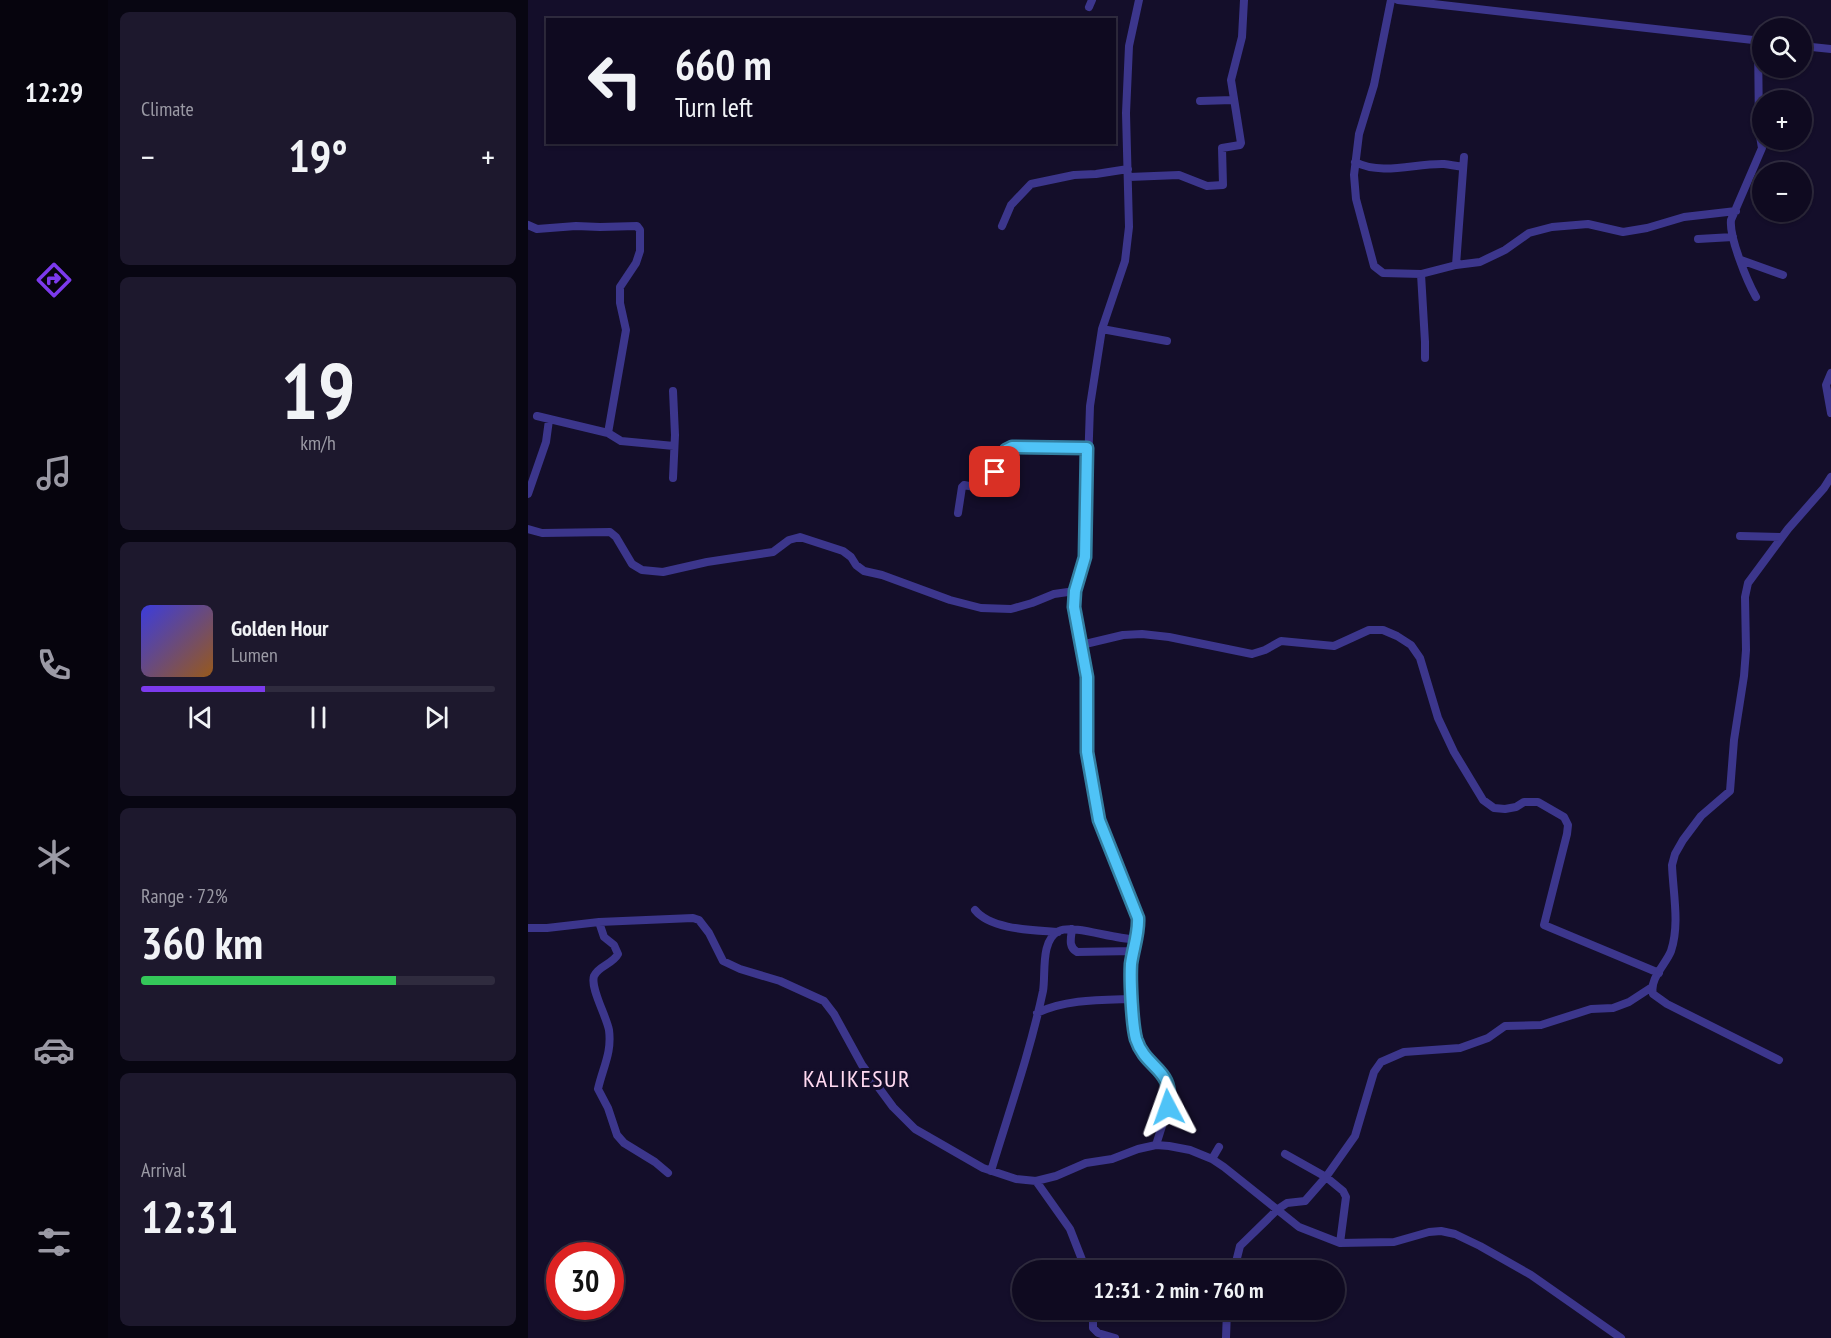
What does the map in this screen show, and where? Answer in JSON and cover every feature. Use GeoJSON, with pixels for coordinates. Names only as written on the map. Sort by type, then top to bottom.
{"type":"FeatureCollection","features":[{"type":"Feature","properties":{"kind":"street"},"geometry":{"type":"LineString","coordinates":[[1139,0],[1129,46],[1126,113],[1129,227],[1125,261],[1102,329],[1090,406],[1085,557],[1075,591],[1074,607],[1087,677],[1087,752],[1099,820],[1136,913],[1138,924],[1131,969],[1136,1038],[1143,1053],[1168,1083],[1169,1098],[1156,1146]]}},
{"type":"Feature","properties":{"kind":"street"},"geometry":{"type":"LineString","coordinates":[[1002,225],[1011,205],[1031,184],[1074,175],[1128,173],[1179,175],[1207,186],[1223,185],[1222,148],[1241,143],[1231,80],[1242,38],[1244,0]]}},
{"type":"Feature","properties":{"kind":"street"},"geometry":{"type":"LineString","coordinates":[[1391,0],[1374,85],[1359,134],[1354,175],[1356,199],[1374,266],[1383,273],[1420,274],[1480,262],[1505,250],[1529,233],[1552,227],[1588,224],[1623,232],[1647,228],[1684,217],[1736,211]]}},
{"type":"Feature","properties":{"kind":"street"},"geometry":{"type":"LineString","coordinates":[[1398,0],[1752,39]]}},
{"type":"Feature","properties":{"kind":"street"},"geometry":{"type":"LineString","coordinates":[[1812,47],[1831,49]]}},
{"type":"Feature","properties":{"kind":"street"},"geometry":{"type":"LineString","coordinates":[[1756,297],[1730,228],[1762,148],[1759,130],[1760,78]]}},
{"type":"Feature","properties":{"kind":"street"},"geometry":{"type":"LineString","coordinates":[[1200,100],[1233,100]]}},
{"type":"Feature","properties":{"kind":"street"},"geometry":{"type":"LineString","coordinates":[[1456,265],[1464,158]]}},
{"type":"Feature","properties":{"kind":"street"},"geometry":{"type":"LineString","coordinates":[[1355,162],[1365,167],[1404,168],[1444,164],[1463,167]]}},
{"type":"Feature","properties":{"kind":"street"},"geometry":{"type":"LineString","coordinates":[[528,225],[537,229],[631,225],[637,226],[640,230],[640,251],[636,263],[620,288],[620,303],[626,330],[608,433]]}},
{"type":"Feature","properties":{"kind":"street"},"geometry":{"type":"LineString","coordinates":[[1698,239],[1732,237]]}},
{"type":"Feature","properties":{"kind":"street"},"geometry":{"type":"LineString","coordinates":[[1741,260],[1783,275]]}},
{"type":"Feature","properties":{"kind":"street"},"geometry":{"type":"LineString","coordinates":[[1420,274],[1425,358]]}},
{"type":"Feature","properties":{"kind":"street"},"geometry":{"type":"LineString","coordinates":[[1102,329],[1167,341]]}},
{"type":"Feature","properties":{"kind":"street"},"geometry":{"type":"LineString","coordinates":[[1831,372],[1826,386],[1831,408]]}},
{"type":"Feature","properties":{"kind":"street"},"geometry":{"type":"LineString","coordinates":[[673,478],[674,391]]}},
{"type":"Feature","properties":{"kind":"street"},"geometry":{"type":"LineString","coordinates":[[537,416],[608,433],[621,441],[674,446]]}},
{"type":"Feature","properties":{"kind":"street"},"geometry":{"type":"LineString","coordinates":[[528,494],[546,442],[549,420]]}},
{"type":"Feature","properties":{"kind":"street"},"geometry":{"type":"LineString","coordinates":[[958,513],[962,487],[964,485],[985,487],[990,483],[1006,450],[1012,447],[1087,448]]}},
{"type":"Feature","properties":{"kind":"street"},"geometry":{"type":"LineString","coordinates":[[1236,1260],[1240,1246],[1278,1209],[1287,1203],[1305,1201],[1326,1177],[1355,1136],[1371,1079],[1381,1062],[1404,1052],[1460,1047],[1488,1038],[1505,1026],[1541,1025],[1591,1009],[1613,1008],[1629,1002],[1652,987],[1670,953],[1675,935],[1672,865],[1675,854],[1701,816],[1730,791],[1734,740],[1744,676],[1745,590],[1782,537],[1831,477]]}},
{"type":"Feature","properties":{"kind":"street"},"geometry":{"type":"LineString","coordinates":[[528,529],[542,533],[610,532],[616,537],[632,564],[642,570],[663,572],[707,562],[773,552],[789,540],[800,537],[843,550],[864,571],[981,608],[1011,609],[1054,594],[1075,591]]}},
{"type":"Feature","properties":{"kind":"street"},"geometry":{"type":"LineString","coordinates":[[1740,536],[1782,537]]}},
{"type":"Feature","properties":{"kind":"street"},"geometry":{"type":"LineString","coordinates":[[1081,645],[1123,635],[1142,634],[1169,637],[1252,654],[1281,641],[1334,646],[1369,630],[1383,630],[1397,636],[1411,645],[1419,658],[1438,718],[1454,752],[1483,800],[1494,808],[1504,809],[1516,807],[1524,802],[1538,802],[1564,817],[1568,825],[1567,834],[1544,925],[1659,973]]}},
{"type":"Feature","properties":{"kind":"street"},"geometry":{"type":"LineString","coordinates":[[975,910],[981,917],[992,923],[1023,929],[1058,932],[1072,929],[1125,940],[1135,939]]}},
{"type":"Feature","properties":{"kind":"street"},"geometry":{"type":"LineString","coordinates":[[528,928],[678,918],[699,920],[714,941],[717,953],[723,961],[740,969],[780,981],[824,1001],[834,1014],[862,1065],[893,1107],[915,1129],[991,1171],[1016,1179],[1036,1181],[1056,1176],[1086,1163],[1112,1159],[1138,1149],[1169,1146],[1190,1150],[1212,1159],[1299,1227],[1340,1243],[1394,1242],[1441,1231],[1455,1234],[1531,1275],[1621,1338]]}},
{"type":"Feature","properties":{"kind":"street"},"geometry":{"type":"LineString","coordinates":[[599,922],[604,937],[614,945],[618,954],[594,976],[595,994],[605,1015],[610,1045],[598,1089],[608,1108],[617,1135],[624,1143],[668,1173]]}},
{"type":"Feature","properties":{"kind":"street"},"geometry":{"type":"LineString","coordinates":[[1072,929],[1070,945],[1077,951],[1133,951]]}},
{"type":"Feature","properties":{"kind":"street"},"geometry":{"type":"LineString","coordinates":[[991,1171],[1017,1087],[1043,989],[1047,946],[1058,932]]}},
{"type":"Feature","properties":{"kind":"street"},"geometry":{"type":"LineString","coordinates":[[1652,987],[1653,994],[1667,1004],[1779,1060]]}},
{"type":"Feature","properties":{"kind":"street"},"geometry":{"type":"LineString","coordinates":[[1037,1013],[1049,1007],[1084,1001],[1133,999]]}},
{"type":"Feature","properties":{"kind":"street"},"geometry":{"type":"LineString","coordinates":[[1212,1159],[1219,1147]]}},
{"type":"Feature","properties":{"kind":"street"},"geometry":{"type":"LineString","coordinates":[[1285,1154],[1326,1177],[1343,1191],[1346,1197],[1340,1243]]}},
{"type":"Feature","properties":{"kind":"street"},"geometry":{"type":"LineString","coordinates":[[1036,1181],[1070,1229],[1082,1260]]}},
{"type":"Feature","properties":{"kind":"street"},"geometry":{"type":"LineString","coordinates":[[1093,1320],[1093,1328],[1098,1333],[1115,1338]]}},
{"type":"Feature","properties":{"kind":"street"},"geometry":{"type":"LineString","coordinates":[[1226,1338],[1227,1320]]}},
{"type":"Feature","properties":{"kind":"district","name":"KALIKESUR"},"geometry":{"type":"Point","coordinates":[857,1078]}},
{"type":"Feature","properties":{"kind":"route"},"geometry":{"type":"LineString","coordinates":[[995,472],[1006,450],[1012,447],[1087,448],[1085,557],[1075,591],[1074,607],[1087,677],[1087,752],[1099,820],[1138,918],[1131,969],[1136,1038],[1147,1059],[1168,1083],[1168,1107]]}}]}
